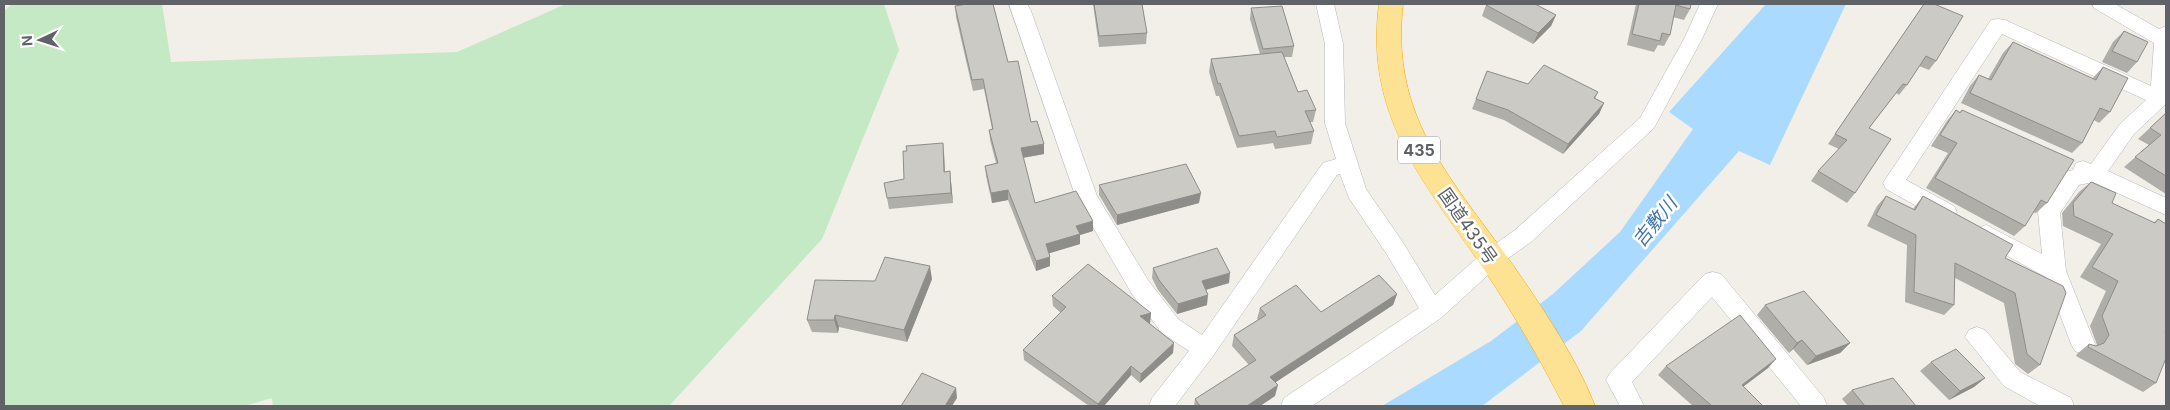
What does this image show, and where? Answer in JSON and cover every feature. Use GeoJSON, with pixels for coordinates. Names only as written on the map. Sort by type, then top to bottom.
{"type":"FeatureCollection","features":[{"type":"Feature","properties":{"kind":"highway","name":"国道435号"},"geometry":{"type":"LineString","coordinates":[[1391,4],[1387,22],[1388,61],[1405,121],[1441,188],[1547,342],[1580,406]]}},
{"type":"Feature","properties":{"kind":"street"},"geometry":{"type":"LineString","coordinates":[[1018,4],[1086,198],[1140,287],[1170,326],[1205,349]]}},
{"type":"Feature","properties":{"kind":"street"},"geometry":{"type":"LineString","coordinates":[[1325,4],[1334,44],[1336,77],[1335,123],[1356,192],[1394,247],[1433,311]]}},
{"type":"Feature","properties":{"kind":"street"},"geometry":{"type":"LineString","coordinates":[[1293,406],[1497,267],[1523,236],[1647,123],[1693,39],[1709,4]]}},
{"type":"Feature","properties":{"kind":"street"},"geometry":{"type":"LineString","coordinates":[[2083,344],[2055,271],[2049,212],[2072,178],[2095,174],[2127,129],[2160,98],[2165,36],[2101,4]]}},
{"type":"Feature","properties":{"kind":"street"},"geometry":{"type":"LineString","coordinates":[[2055,271],[1893,183],[1953,110],[1998,25],[2160,98]]}},
{"type":"Feature","properties":{"kind":"street"},"geometry":{"type":"LineString","coordinates":[[2069,162],[2166,207]]}},
{"type":"Feature","properties":{"kind":"street"},"geometry":{"type":"LineString","coordinates":[[1161,406],[1205,349],[1330,169],[1348,164]]}},
{"type":"Feature","properties":{"kind":"street"},"geometry":{"type":"LineString","coordinates":[[1632,406],[1618,380],[1713,281],[1815,406]]}},
{"type":"Feature","properties":{"kind":"street"},"geometry":{"type":"LineString","coordinates":[[1977,337],[2012,379],[2062,406]]}},
{"type":"Feature","properties":{"kind":"green space"},"geometry":{"type":"Polygon","coordinates":[[[12,4],[162,4],[171,62],[457,52],[566,4],[884,4],[899,50],[822,239],[669,406],[273,406],[272,398],[244,406],[4,406],[4,11],[12,4]]]}},
{"type":"Feature","properties":{"kind":"water","name":"吉敷川"},"geometry":{"type":"Polygon","coordinates":[[[1766,4],[1846,4],[1770,165],[1739,151],[1581,331],[1482,406],[1382,406],[1491,341],[1553,294],[1620,232],[1693,129],[1669,112],[1766,4]]]}},
{"type":"Feature","properties":{"kind":"building"},"geometry":{"type":"Polygon","coordinates":[[[993,4],[1008,62],[1018,61],[1031,122],[1037,121],[1044,144],[1021,148],[1035,203],[1076,191],[1093,221],[1076,226],[1080,234],[1046,244],[1050,257],[1036,261],[1008,190],[991,193],[985,166],[998,163],[989,130],[993,129],[983,79],[972,80],[955,6],[993,4]]]}},
{"type":"Feature","properties":{"kind":"building"},"geometry":{"type":"Polygon","coordinates":[[[1094,4],[1142,4],[1147,33],[1099,36],[1094,4]]]}},
{"type":"Feature","properties":{"kind":"building"},"geometry":{"type":"Polygon","coordinates":[[[1487,4],[1535,4],[1556,15],[1538,33],[1487,4]]]}},
{"type":"Feature","properties":{"kind":"building"},"geometry":{"type":"Polygon","coordinates":[[[1639,4],[1691,4],[1690,9],[1676,5],[1670,35],[1662,33],[1660,41],[1632,34],[1639,4]]]}},
{"type":"Feature","properties":{"kind":"building"},"geometry":{"type":"Polygon","coordinates":[[[1924,4],[1934,4],[1963,16],[1936,61],[1926,56],[1907,85],[1903,84],[1869,128],[1891,139],[1855,193],[1818,171],[1847,140],[1835,134],[1924,4]]]}},
{"type":"Feature","properties":{"kind":"building"},"geometry":{"type":"Polygon","coordinates":[[[1282,6],[1294,46],[1263,49],[1251,8],[1282,6]]]}},
{"type":"Feature","properties":{"kind":"building"},"geometry":{"type":"Polygon","coordinates":[[[2124,31],[2148,42],[2137,62],[2112,51],[2124,31]]]}},
{"type":"Feature","properties":{"kind":"building"},"geometry":{"type":"Polygon","coordinates":[[[2013,42],[2096,80],[2103,67],[2128,78],[2110,112],[2100,108],[2082,143],[1970,93],[1979,75],[1991,80],[2013,42]]]}},
{"type":"Feature","properties":{"kind":"building"},"geometry":{"type":"Polygon","coordinates":[[[1282,52],[1298,92],[1307,90],[1316,110],[1305,111],[1314,131],[1277,137],[1275,131],[1239,136],[1220,83],[1218,84],[1211,59],[1282,52]]]}},
{"type":"Feature","properties":{"kind":"building"},"geometry":{"type":"Polygon","coordinates":[[[1544,65],[1598,92],[1594,98],[1604,103],[1568,144],[1508,110],[1476,99],[1487,71],[1528,84],[1544,65]]]}},
{"type":"Feature","properties":{"kind":"building"},"geometry":{"type":"Polygon","coordinates":[[[1956,110],[1960,113],[1962,110],[2074,160],[2047,203],[2041,200],[2025,226],[1935,178],[1957,143],[1940,135],[1956,110]]]}},
{"type":"Feature","properties":{"kind":"building"},"geometry":{"type":"Polygon","coordinates":[[[2166,113],[2166,176],[2135,157],[2161,135],[2150,128],[2166,113]]]}},
{"type":"Feature","properties":{"kind":"building"},"geometry":{"type":"Polygon","coordinates":[[[943,143],[944,172],[950,171],[951,193],[887,198],[884,183],[904,179],[903,151],[907,151],[906,146],[943,143]]]}},
{"type":"Feature","properties":{"kind":"building"},"geometry":{"type":"Polygon","coordinates":[[[1186,164],[1201,193],[1117,215],[1099,185],[1186,164]]]}},
{"type":"Feature","properties":{"kind":"building"},"geometry":{"type":"Polygon","coordinates":[[[2091,182],[2116,193],[2112,203],[2155,223],[2158,219],[2166,224],[2166,358],[2156,383],[2088,347],[2089,344],[2096,346],[2104,343],[2109,335],[2102,316],[2118,281],[2092,267],[2113,234],[2074,216],[2073,203],[2091,182]]]}},
{"type":"Feature","properties":{"kind":"building"},"geometry":{"type":"Polygon","coordinates":[[[1886,196],[1915,210],[1923,196],[2013,245],[2005,258],[2063,286],[2066,293],[2040,365],[2027,354],[2015,293],[1955,263],[1954,305],[1914,292],[1916,235],[1876,215],[1886,196]]]}},
{"type":"Feature","properties":{"kind":"building"},"geometry":{"type":"Polygon","coordinates":[[[1217,248],[1230,273],[1202,281],[1208,295],[1178,304],[1159,280],[1153,268],[1217,248]]]}},
{"type":"Feature","properties":{"kind":"building"},"geometry":{"type":"Polygon","coordinates":[[[885,257],[930,266],[904,330],[835,315],[834,320],[807,320],[815,280],[875,281],[885,257]]]}},
{"type":"Feature","properties":{"kind":"building"},"geometry":{"type":"Polygon","coordinates":[[[1088,264],[1151,313],[1140,316],[1174,343],[1141,374],[1131,366],[1098,404],[1023,350],[1066,307],[1052,296],[1088,264]]]}},
{"type":"Feature","properties":{"kind":"building"},"geometry":{"type":"Polygon","coordinates":[[[1379,275],[1397,294],[1270,377],[1278,385],[1247,406],[1200,406],[1195,399],[1256,360],[1234,335],[1266,315],[1260,308],[1296,285],[1321,312],[1379,275]]]}},
{"type":"Feature","properties":{"kind":"building"},"geometry":{"type":"Polygon","coordinates":[[[1804,291],[1850,343],[1816,356],[1802,340],[1797,343],[1765,305],[1804,291]]]}},
{"type":"Feature","properties":{"kind":"building"},"geometry":{"type":"Polygon","coordinates":[[[1740,315],[1776,359],[1742,385],[1763,406],[1712,406],[1666,366],[1740,315]]]}},
{"type":"Feature","properties":{"kind":"building"},"geometry":{"type":"Polygon","coordinates":[[[1956,349],[1985,378],[1960,391],[1931,362],[1956,349]]]}},
{"type":"Feature","properties":{"kind":"building"},"geometry":{"type":"Polygon","coordinates":[[[922,373],[956,388],[945,406],[901,406],[922,373]]]}},
{"type":"Feature","properties":{"kind":"building"},"geometry":{"type":"Polygon","coordinates":[[[1893,378],[1916,406],[1865,406],[1852,390],[1893,378]]]}}]}
